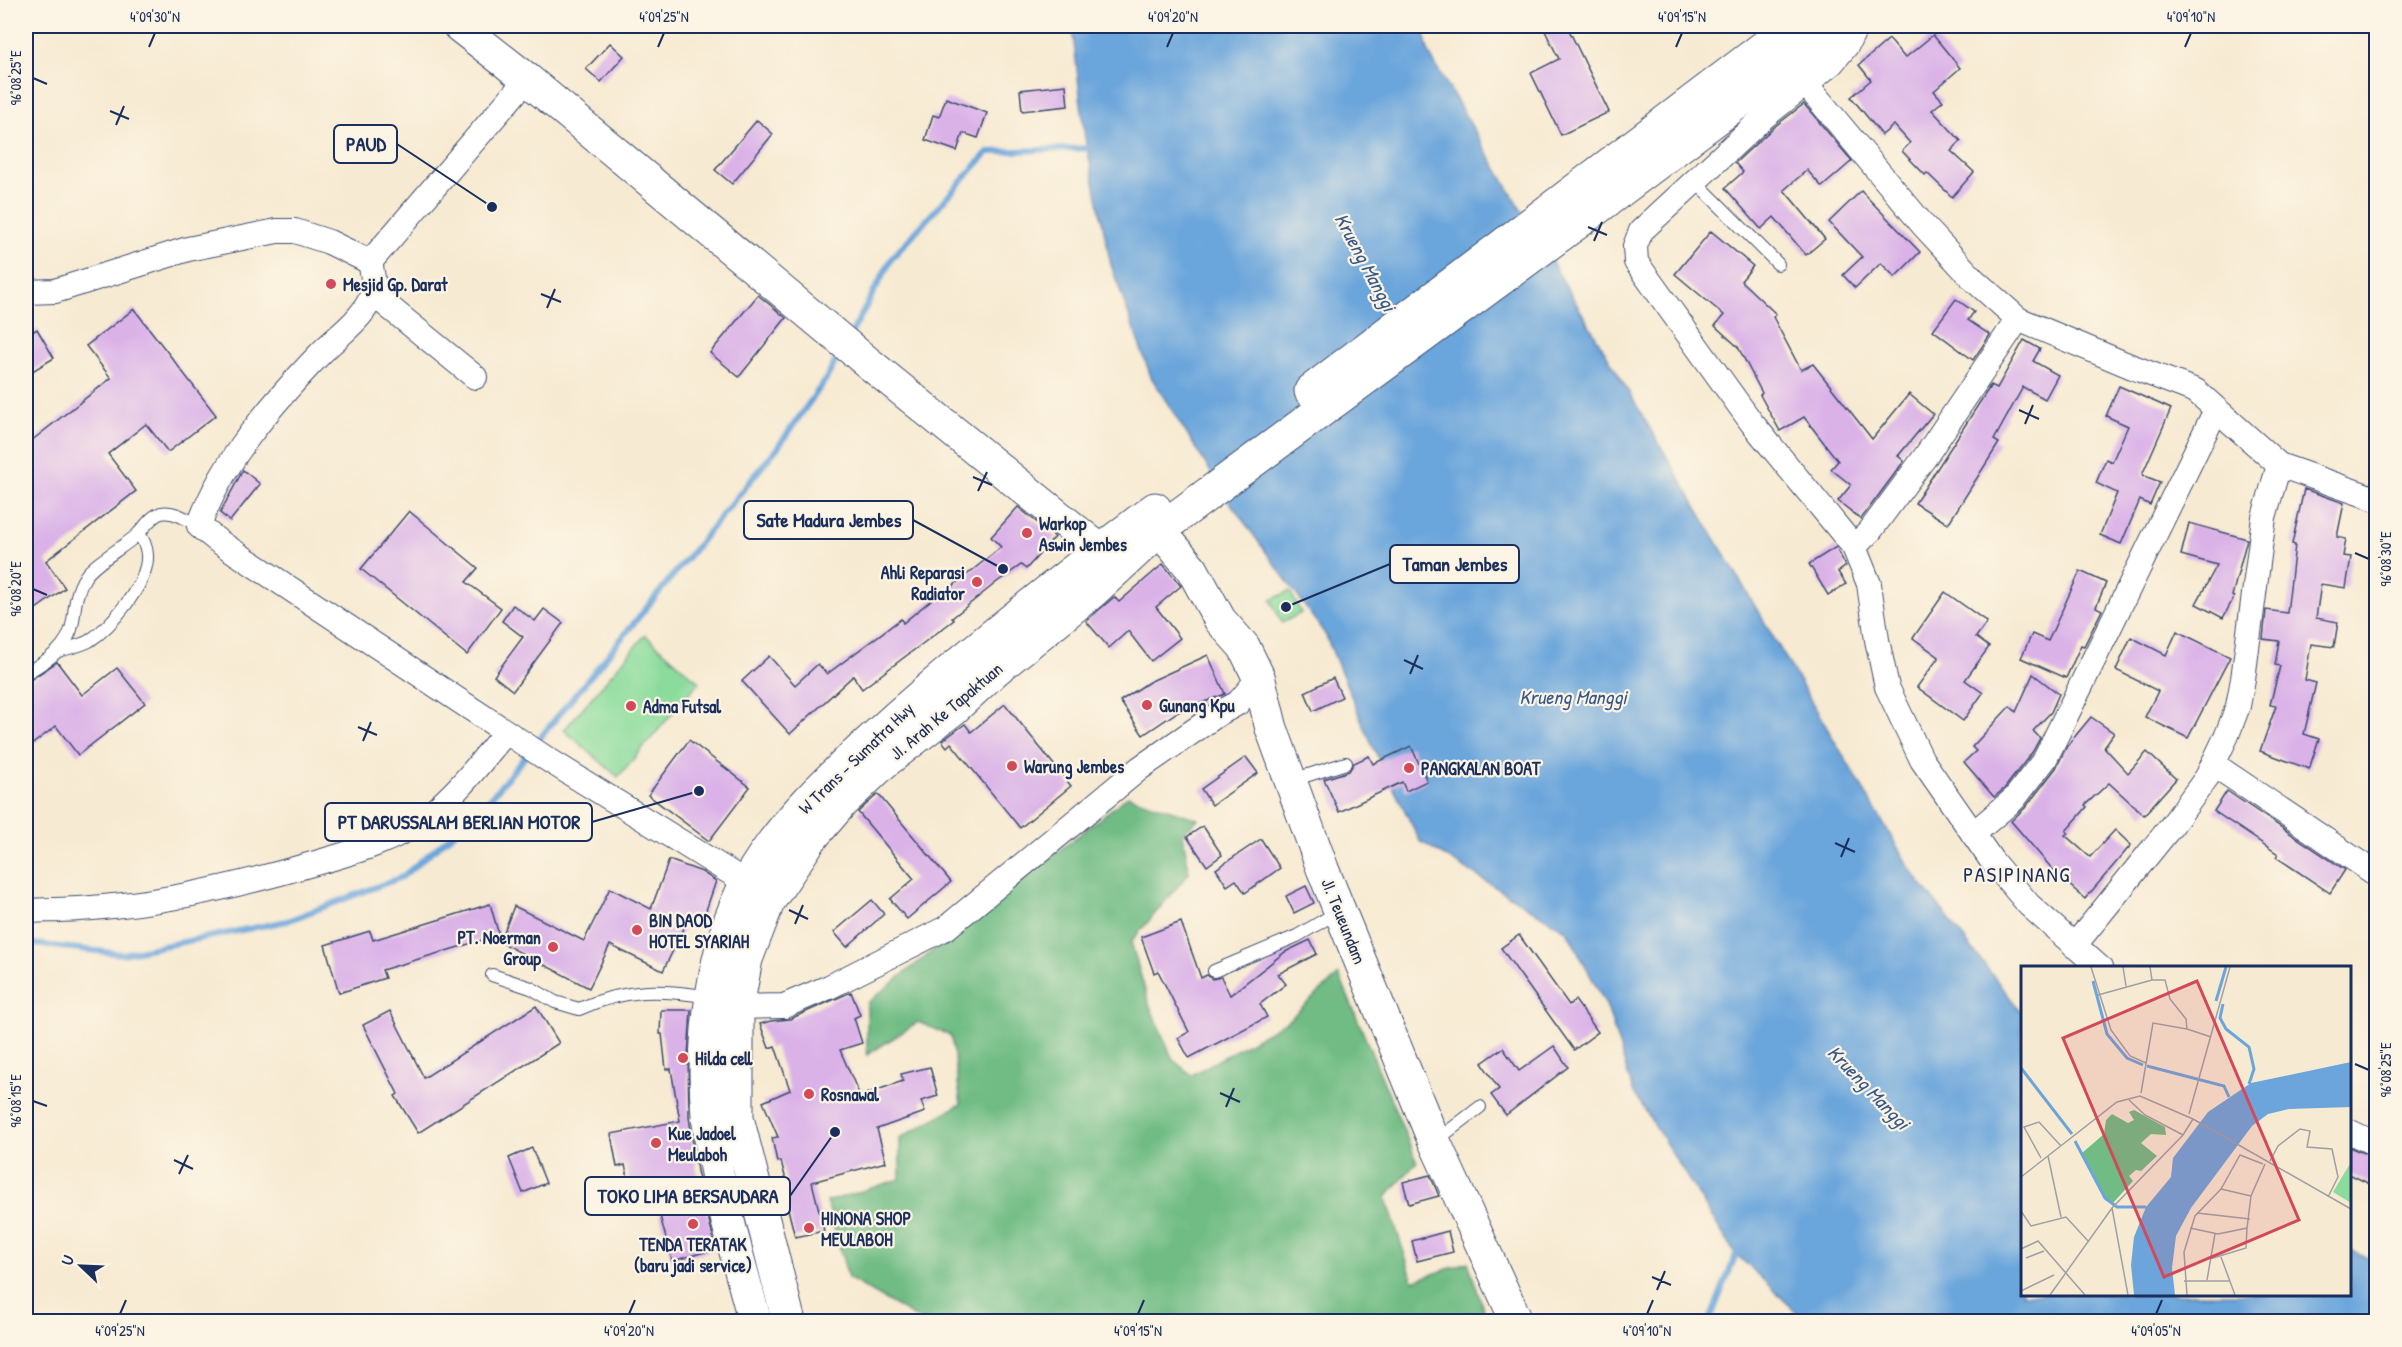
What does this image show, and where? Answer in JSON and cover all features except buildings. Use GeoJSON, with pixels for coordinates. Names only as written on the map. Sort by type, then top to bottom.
{"type":"FeatureCollection","features":[{"type":"Feature","properties":{"kind":"highway"},"geometry":{"type":"LineString","coordinates":[[1585,200],[1791,26]]}},
{"type":"Feature","properties":{"kind":"highway"},"geometry":{"type":"LineString","coordinates":[[1147,527],[1585,200],[1840,26]]}},
{"type":"Feature","properties":{"kind":"highway","name":"W Trans - Sumatra Hwy"},"geometry":{"type":"LineString","coordinates":[[754,1322],[721,1189],[708,1115],[706,1067],[725,1002],[717,969],[732,919],[747,883],[777,836],[844,764],[956,665],[1100,550],[1147,527]]}},
{"type":"Feature","properties":{"kind":"highway","name":"JI. Arah Ke Tapaktuan"},"geometry":{"type":"LineString","coordinates":[[789,1322],[737,1118],[725,1002],[746,959],[768,902],[811,838],[842,802],[883,763],[953,709],[995,670],[1093,591],[1147,527]]}},
{"type":"Feature","properties":{"kind":"street"},"geometry":{"type":"LineString","coordinates":[[459,26],[527,78],[866,361],[1100,550]]}},
{"type":"Feature","properties":{"kind":"street"},"geometry":{"type":"LineString","coordinates":[[1856,26],[1847,45],[1832,63],[1765,116],[1641,231],[1635,246],[1636,262],[1752,423],[1854,547],[1869,584],[1887,687],[1922,760],[1992,861],[2029,905],[2098,966]]}},
{"type":"Feature","properties":{"kind":"street"},"geometry":{"type":"LineString","coordinates":[[370,262],[527,78]]}},
{"type":"Feature","properties":{"kind":"street"},"geometry":{"type":"LineString","coordinates":[[1805,83],[1923,225],[1974,280],[2018,319],[2196,391],[2279,465],[2376,499]]}},
{"type":"Feature","properties":{"kind":"street"},"geometry":{"type":"LineString","coordinates":[[26,292],[55,291],[188,249],[277,231],[295,231],[328,242],[370,262]]}},
{"type":"Feature","properties":{"kind":"street"},"geometry":{"type":"LineString","coordinates":[[370,262],[374,284],[373,294],[361,315],[320,354],[260,423],[207,503],[199,526],[218,542],[547,759],[747,883]]}},
{"type":"Feature","properties":{"kind":"street"},"geometry":{"type":"LineString","coordinates":[[373,294],[475,377]]}},
{"type":"Feature","properties":{"kind":"street"},"geometry":{"type":"LineString","coordinates":[[1854,547],[1870,531],[1925,457],[2018,319]]}},
{"type":"Feature","properties":{"kind":"street"},"geometry":{"type":"LineString","coordinates":[[1973,834],[2014,799],[2045,759],[2216,410]]}},
{"type":"Feature","properties":{"kind":"street"},"geometry":{"type":"LineString","coordinates":[[2074,946],[2173,824],[2213,764],[2238,705],[2264,517],[2279,465]]}},
{"type":"Feature","properties":{"kind":"street","name":"JI. Teueundam"},"geometry":{"type":"LineString","coordinates":[[1147,527],[1192,569],[1220,620],[1244,647],[1258,678],[1271,728],[1301,774],[1323,870],[1328,922],[1441,1133],[1517,1322]]}},
{"type":"Feature","properties":{"kind":"street"},"geometry":{"type":"LineString","coordinates":[[725,1002],[784,1006],[829,987],[946,928],[1140,768],[1228,708],[1258,678]]}},
{"type":"Feature","properties":{"kind":"street"},"geometry":{"type":"LineString","coordinates":[[26,911],[102,908],[167,899],[224,887],[343,855],[391,837],[428,816],[511,735]]}},
{"type":"Feature","properties":{"kind":"street"},"geometry":{"type":"LineString","coordinates":[[2213,764],[2376,874]]}},
{"type":"Feature","properties":{"kind":"street"},"geometry":{"type":"LineString","coordinates":[[2351,1133],[2376,1144]]}},
{"type":"Feature","properties":{"kind":"lane"},"geometry":{"type":"LineString","coordinates":[[1695,181],[1778,264]]}},
{"type":"Feature","properties":{"kind":"lane"},"geometry":{"type":"LineString","coordinates":[[58,651],[71,630],[74,606],[85,577],[93,567],[139,534],[153,517],[161,513],[171,513],[199,526]]}},
{"type":"Feature","properties":{"kind":"lane"},"geometry":{"type":"LineString","coordinates":[[26,673],[58,651],[89,641],[111,623],[129,601],[147,561],[147,552],[139,534]]}},
{"type":"Feature","properties":{"kind":"lane"},"geometry":{"type":"LineString","coordinates":[[1301,774],[1346,763]]}},
{"type":"Feature","properties":{"kind":"lane"},"geometry":{"type":"LineString","coordinates":[[1214,971],[1328,922]]}},
{"type":"Feature","properties":{"kind":"lane"},"geometry":{"type":"LineString","coordinates":[[492,975],[531,988],[555,1002],[579,1009],[605,998],[648,990],[680,992],[725,1002]]}},
{"type":"Feature","properties":{"kind":"lane"},"geometry":{"type":"LineString","coordinates":[[1441,1133],[1480,1107]]}},
{"type":"Feature","properties":{"kind":"green space"},"geometry":{"type":"Polygon","coordinates":[[[1290,591],[1301,613],[1282,623],[1271,600],[1290,591]]]}},
{"type":"Feature","properties":{"kind":"green space","name":"Adma Futsal"},"geometry":{"type":"Polygon","coordinates":[[[645,635],[699,682],[618,777],[564,730],[645,635]]]}},
{"type":"Feature","properties":{"kind":"green space"},"geometry":{"type":"Polygon","coordinates":[[[1128,796],[1198,819],[1183,833],[1189,873],[1131,942],[1149,1004],[1173,1060],[1192,1075],[1287,1021],[1339,975],[1417,1162],[1386,1197],[1413,1281],[1468,1262],[1487,1321],[922,1321],[848,1278],[827,1202],[900,1179],[900,1138],[961,1104],[951,1036],[918,1022],[867,1055],[867,1003],[1128,796]]]}},
{"type":"Feature","properties":{"kind":"water","name":"Krueng Manggi"},"geometry":{"type":"Polygon","coordinates":[[[1072,26],[1422,26],[1429,54],[1912,872],[2021,1012],[2021,1296],[2351,1296],[2351,1251],[2376,1259],[2376,1321],[1806,1321],[1734,1252],[1633,1091],[1607,1007],[1567,931],[1420,841],[1371,743],[1325,634],[1227,498],[1151,377],[1111,265],[1085,138],[1072,26]]]}},
{"type":"Feature","properties":{"kind":"waterway"},"geometry":{"type":"LineString","coordinates":[[850,336],[892,258],[988,152],[1094,148]]}},
{"type":"Feature","properties":{"kind":"waterway"},"geometry":{"type":"LineString","coordinates":[[535,744],[778,447],[826,379],[840,353]]}},
{"type":"Feature","properties":{"kind":"waterway"},"geometry":{"type":"LineString","coordinates":[[26,943],[123,954],[287,921],[402,877],[479,812],[529,752]]}},
{"type":"Feature","properties":{"kind":"waterway"},"geometry":{"type":"LineString","coordinates":[[1709,1322],[1739,1247]]}},
{"type":"Feature","properties":{"kind":"place","name":"PAUD"},"geometry":{"type":"Point","coordinates":[492,207]}},
{"type":"Feature","properties":{"kind":"place","name":"Mesjid Gp. Darat"},"geometry":{"type":"Point","coordinates":[331,284]}},
{"type":"Feature","properties":{"kind":"place","name":"Warkop Aswin Jembes"},"geometry":{"type":"Point","coordinates":[1027,533]}},
{"type":"Feature","properties":{"kind":"place","name":"Sate Madura Jembes"},"geometry":{"type":"Point","coordinates":[1003,569]}},
{"type":"Feature","properties":{"kind":"place","name":"Ahli Reparasi Radiator"},"geometry":{"type":"Point","coordinates":[977,582]}},
{"type":"Feature","properties":{"kind":"place","name":"Taman Jembes"},"geometry":{"type":"Point","coordinates":[1286,607]}},
{"type":"Feature","properties":{"kind":"place","name":"Gunang Kpu"},"geometry":{"type":"Point","coordinates":[1147,705]}},
{"type":"Feature","properties":{"kind":"place","name":"Adma Futsal"},"geometry":{"type":"Point","coordinates":[631,706]}},
{"type":"Feature","properties":{"kind":"place","name":"Warung Jembes"},"geometry":{"type":"Point","coordinates":[1012,766]}},
{"type":"Feature","properties":{"kind":"place","name":"PANGKALAN BOAT"},"geometry":{"type":"Point","coordinates":[1409,768]}},
{"type":"Feature","properties":{"kind":"place","name":"PT DARUSSALAM BERLIAN MOTOR"},"geometry":{"type":"Point","coordinates":[699,791]}},
{"type":"Feature","properties":{"kind":"place","name":"BIN DAOD HOTEL SYARIAH"},"geometry":{"type":"Point","coordinates":[637,930]}},
{"type":"Feature","properties":{"kind":"place","name":"PT. Noerman Group"},"geometry":{"type":"Point","coordinates":[553,947]}},
{"type":"Feature","properties":{"kind":"place","name":"Hilda cell"},"geometry":{"type":"Point","coordinates":[683,1058]}},
{"type":"Feature","properties":{"kind":"place","name":"Rosnawal"},"geometry":{"type":"Point","coordinates":[809,1094]}},
{"type":"Feature","properties":{"kind":"place","name":"TOKO LIMA BERSAUDARA"},"geometry":{"type":"Point","coordinates":[835,1132]}},
{"type":"Feature","properties":{"kind":"place","name":"Kue Jadoel Meulaboh"},"geometry":{"type":"Point","coordinates":[656,1143]}},
{"type":"Feature","properties":{"kind":"place","name":"TENDA TERATAK (baru jadi service)"},"geometry":{"type":"Point","coordinates":[693,1224]}},
{"type":"Feature","properties":{"kind":"place","name":"HINONA SHOP MEULABOH"},"geometry":{"type":"Point","coordinates":[809,1228]}},
{"type":"Feature","properties":{"kind":"district","name":"PASIPINANG"},"geometry":{"type":"Point","coordinates":[2017,874]}}]}
